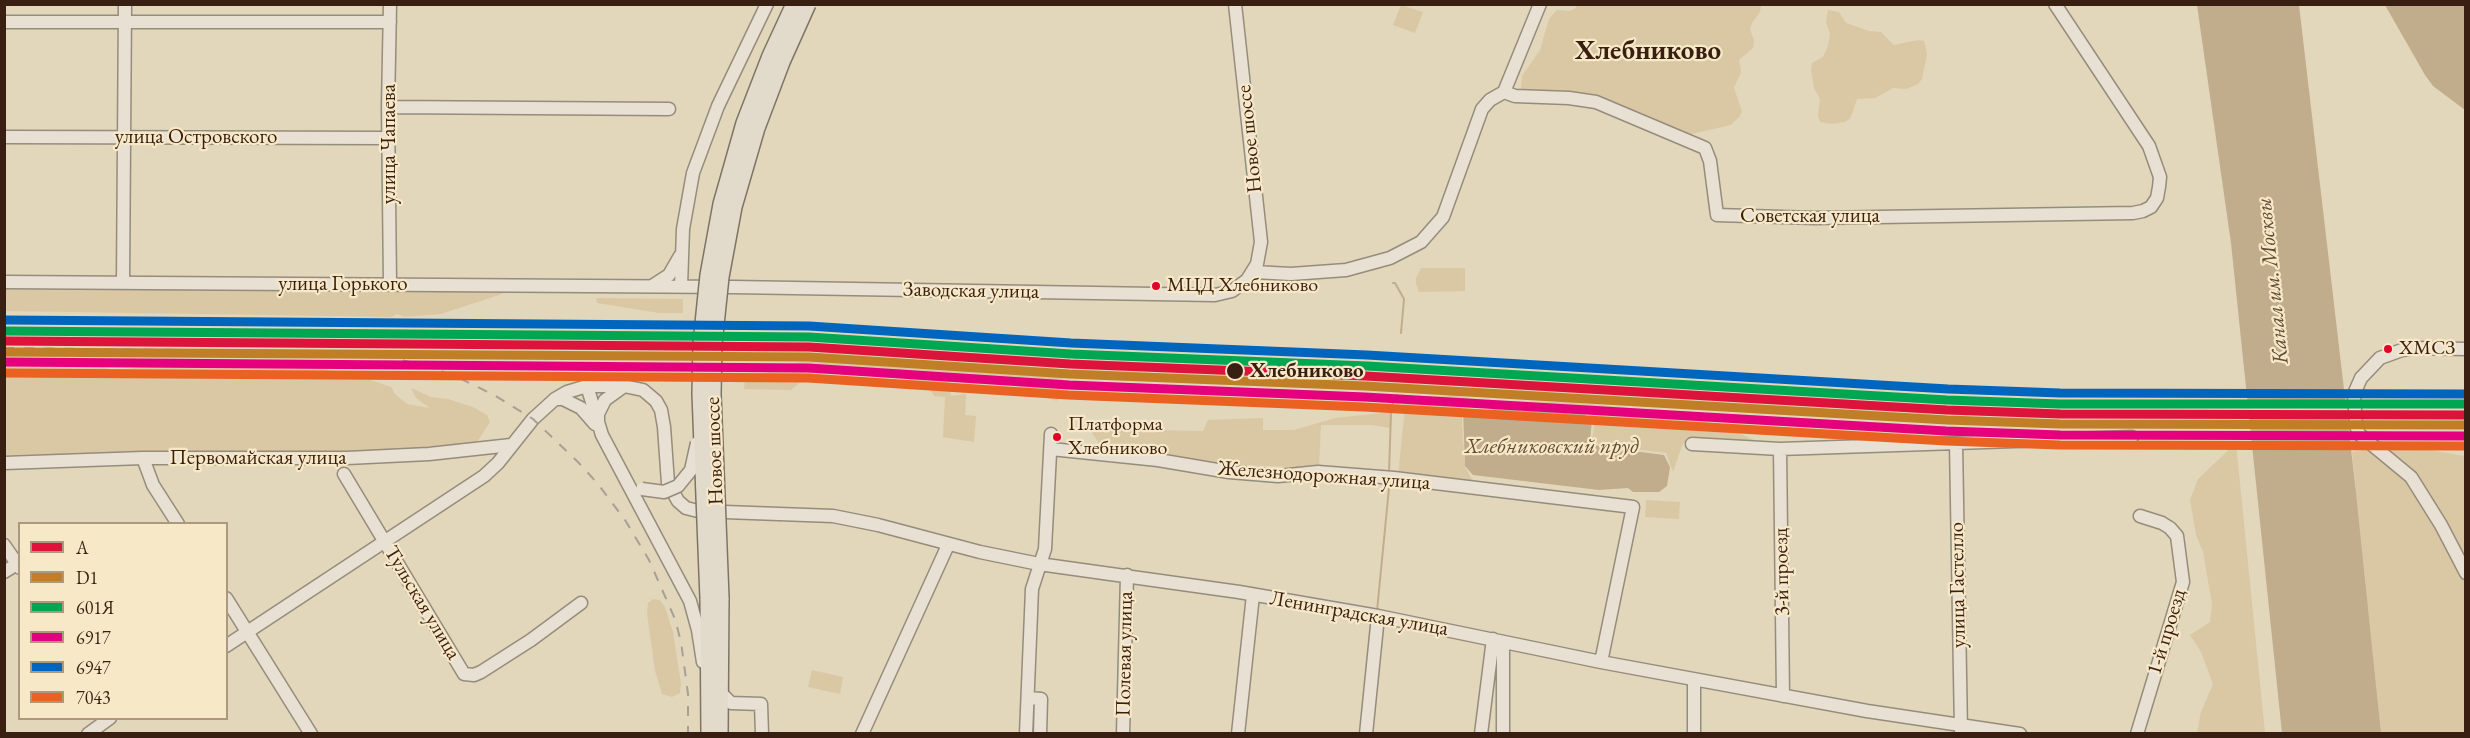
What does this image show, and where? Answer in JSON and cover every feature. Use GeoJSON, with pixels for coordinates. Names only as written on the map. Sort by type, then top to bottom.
{"type":"FeatureCollection","features":[{"type":"Feature","properties":{"kind":"main road","name":"Новое шоссе"},"geometry":{"type":"LineString","coordinates":[[720,734],[714,599],[700,394],[704,311],[721,204],[752,101],[794,4]]}},
{"type":"Feature","properties":{"kind":"main road","name":"Новое шоссе"},"geometry":{"type":"LineString","coordinates":[[709,734],[720,706],[714,599],[713,394],[714,344],[721,277],[734,207],[757,128],[782,62],[808,4]]}},
{"type":"Feature","properties":{"kind":"street"},"geometry":{"type":"LineString","coordinates":[[123,283],[126,138],[125,4]]}},
{"type":"Feature","properties":{"kind":"street","name":"улица Чапаева"},"geometry":{"type":"LineString","coordinates":[[390,4],[388,107],[390,284]]}},
{"type":"Feature","properties":{"kind":"street"},"geometry":{"type":"LineString","coordinates":[[681,286],[684,211],[701,149],[718,106],[767,4]]}},
{"type":"Feature","properties":{"kind":"street","name":"Новое шоссе"},"geometry":{"type":"LineString","coordinates":[[1235,4],[1260,227],[1259,256],[1254,272]]}},
{"type":"Feature","properties":{"kind":"street"},"geometry":{"type":"LineString","coordinates":[[1254,272],[1292,274],[1346,270],[1390,258],[1422,242],[1443,217],[1482,109],[1490,100],[1504,92],[1540,4]]}},
{"type":"Feature","properties":{"kind":"street","name":"Советская улица"},"geometry":{"type":"LineString","coordinates":[[1504,92],[1515,96],[1569,98],[1596,102],[1705,148],[1710,161],[1717,215],[1815,218],[2133,213],[2151,207],[2157,198],[2160,177],[2149,146],[2055,4]]}},
{"type":"Feature","properties":{"kind":"street"},"geometry":{"type":"LineString","coordinates":[[4,22],[390,22]]}},
{"type":"Feature","properties":{"kind":"street"},"geometry":{"type":"LineString","coordinates":[[388,107],[669,109]]}},
{"type":"Feature","properties":{"kind":"street","name":"улица Островского"},"geometry":{"type":"LineString","coordinates":[[4,137],[388,138]]}},
{"type":"Feature","properties":{"kind":"street"},"geometry":{"type":"LineString","coordinates":[[651,286],[669,275],[682,251]]}},
{"type":"Feature","properties":{"kind":"street"},"geometry":{"type":"LineString","coordinates":[[682,251],[692,276],[711,287]]}},
{"type":"Feature","properties":{"kind":"street","name":"Заводская улица"},"geometry":{"type":"LineString","coordinates":[[681,286],[1215,295],[1232,291],[1254,272]]}},
{"type":"Feature","properties":{"kind":"street","name":"улица Горького"},"geometry":{"type":"LineString","coordinates":[[4,282],[681,286]]}},
{"type":"Feature","properties":{"kind":"street"},"geometry":{"type":"LineString","coordinates":[[2466,349],[2402,350],[2373,363],[2361,378],[2354,394],[2356,426],[2364,440],[2402,468],[2416,485],[2441,525],[2466,573]]}},
{"type":"Feature","properties":{"kind":"street"},"geometry":{"type":"LineString","coordinates":[[228,645],[483,476],[498,463],[511,445],[555,399],[567,392],[587,386],[624,386]]}},
{"type":"Feature","properties":{"kind":"street"},"geometry":{"type":"LineString","coordinates":[[587,386],[598,427],[690,601],[720,706],[761,704],[762,734]]}},
{"type":"Feature","properties":{"kind":"street"},"geometry":{"type":"LineString","coordinates":[[598,427],[601,406],[609,395],[624,386]]}},
{"type":"Feature","properties":{"kind":"street","name":"Ленинградская улица"},"geometry":{"type":"LineString","coordinates":[[624,386],[643,390],[661,410],[668,483],[678,501],[686,508],[698,511],[834,516],[878,525],[948,545],[1039,564],[1127,575],[1378,616],[1601,662],[1961,730],[2020,734]]}},
{"type":"Feature","properties":{"kind":"street"},"geometry":{"type":"LineString","coordinates":[[619,467],[642,489],[664,492],[678,486],[688,476],[695,462],[700,394]]}},
{"type":"Feature","properties":{"kind":"street"},"geometry":{"type":"LineString","coordinates":[[555,399],[563,399],[581,408],[598,427]]}},
{"type":"Feature","properties":{"kind":"street"},"geometry":{"type":"LineString","coordinates":[[1040,734],[1034,698],[1032,589],[1045,549],[1051,434]]}},
{"type":"Feature","properties":{"kind":"street"},"geometry":{"type":"LineString","coordinates":[[1692,444],[1780,449],[2132,437]]}},
{"type":"Feature","properties":{"kind":"street","name":"улица Гастелло"},"geometry":{"type":"LineString","coordinates":[[1956,443],[1961,730]]}},
{"type":"Feature","properties":{"kind":"street","name":"Первомайская улица"},"geometry":{"type":"LineString","coordinates":[[4,464],[143,458],[347,458],[429,454],[511,445]]}},
{"type":"Feature","properties":{"kind":"street","name":"Железнодорожная улица"},"geometry":{"type":"LineString","coordinates":[[1051,449],[1158,460],[1228,472],[1278,476],[1318,472],[1394,478],[1633,507],[1601,662]]}},
{"type":"Feature","properties":{"kind":"street","name":"3-й проезд"},"geometry":{"type":"LineString","coordinates":[[1780,449],[1783,696]]}},
{"type":"Feature","properties":{"kind":"street"},"geometry":{"type":"LineString","coordinates":[[143,458],[153,485],[177,522]]}},
{"type":"Feature","properties":{"kind":"street","name":"Тульская улица"},"geometry":{"type":"LineString","coordinates":[[344,474],[464,674],[474,675],[481,672],[531,640],[581,603]]}},
{"type":"Feature","properties":{"kind":"street","name":"1-й проезд"},"geometry":{"type":"LineString","coordinates":[[2137,734],[2183,582],[2177,536],[2162,523],[2140,516]]}},
{"type":"Feature","properties":{"kind":"street"},"geometry":{"type":"LineString","coordinates":[[4,545],[18,566],[4,572]]}},
{"type":"Feature","properties":{"kind":"street"},"geometry":{"type":"LineString","coordinates":[[862,734],[948,545]]}},
{"type":"Feature","properties":{"kind":"street","name":"Полевая улица"},"geometry":{"type":"LineString","coordinates":[[1123,734],[1127,575]]}},
{"type":"Feature","properties":{"kind":"street"},"geometry":{"type":"LineString","coordinates":[[1238,734],[1253,595]]}},
{"type":"Feature","properties":{"kind":"street"},"geometry":{"type":"LineString","coordinates":[[228,601],[311,734]]}},
{"type":"Feature","properties":{"kind":"street"},"geometry":{"type":"LineString","coordinates":[[1366,734],[1378,616]]}},
{"type":"Feature","properties":{"kind":"street"},"geometry":{"type":"LineString","coordinates":[[1481,734],[1498,641]]}},
{"type":"Feature","properties":{"kind":"street"},"geometry":{"type":"LineString","coordinates":[[1498,641],[1503,734]]}},
{"type":"Feature","properties":{"kind":"street"},"geometry":{"type":"LineString","coordinates":[[1694,680],[1694,734]]}},
{"type":"Feature","properties":{"kind":"street"},"geometry":{"type":"LineString","coordinates":[[1026,734],[1034,698]]}},
{"type":"Feature","properties":{"kind":"street"},"geometry":{"type":"LineString","coordinates":[[88,734],[107,720]]}},
{"type":"Feature","properties":{"kind":"shaded area"},"geometry":{"type":"Polygon","coordinates":[[[1577,4],[1761,5],[1760,12],[1750,29],[1754,41],[1753,48],[1739,60],[1741,72],[1734,88],[1742,111],[1740,116],[1731,125],[1691,134],[1605,100],[1578,93],[1524,93],[1521,88],[1522,76],[1540,50],[1549,19],[1557,10],[1570,11],[1576,8],[1577,4]]]}},
{"type":"Feature","properties":{"kind":"shaded area"},"geometry":{"type":"Polygon","coordinates":[[[1401,5],[1423,12],[1415,33],[1393,25],[1401,5]]]}},
{"type":"Feature","properties":{"kind":"shaded area"},"geometry":{"type":"Polygon","coordinates":[[[1828,10],[1839,12],[1846,23],[1869,31],[1881,32],[1894,45],[1924,41],[1927,54],[1922,79],[1918,84],[1906,89],[1893,88],[1875,98],[1857,99],[1850,119],[1844,122],[1832,124],[1820,122],[1818,116],[1820,99],[1814,88],[1811,70],[1812,63],[1823,57],[1828,46],[1830,34],[1826,22],[1828,10]]]}},
{"type":"Feature","properties":{"kind":"shaded area"},"geometry":{"type":"Polygon","coordinates":[[[1421,268],[1465,268],[1465,291],[1419,292],[1416,278],[1421,268]]]}},
{"type":"Feature","properties":{"kind":"shaded area"},"geometry":{"type":"Polygon","coordinates":[[[4,285],[503,289],[502,294],[441,314],[404,317],[397,314],[392,317],[5,311],[4,285]]]}},
{"type":"Feature","properties":{"kind":"shaded area"},"geometry":{"type":"Polygon","coordinates":[[[596,298],[683,299],[683,313],[659,313],[597,303],[596,298]]]}},
{"type":"Feature","properties":{"kind":"shaded area"},"geometry":{"type":"Polygon","coordinates":[[[809,359],[1064,377],[1057,401],[1033,394],[1002,379],[948,374],[951,396],[966,394],[965,415],[976,416],[974,442],[943,437],[945,397],[934,396],[928,386],[898,376],[815,370],[791,390],[744,389],[745,379],[809,359]]]}},
{"type":"Feature","properties":{"kind":"shaded area"},"geometry":{"type":"Polygon","coordinates":[[[4,362],[13,366],[28,367],[38,365],[53,367],[67,362],[84,365],[93,363],[109,369],[128,369],[158,363],[202,367],[241,366],[249,363],[253,367],[292,363],[326,369],[343,376],[356,375],[391,387],[395,394],[407,404],[430,408],[416,398],[411,388],[431,397],[448,399],[473,407],[487,415],[490,422],[477,442],[427,449],[339,455],[208,452],[5,455],[4,362]]]}},
{"type":"Feature","properties":{"kind":"shaded area"},"geometry":{"type":"Polygon","coordinates":[[[1454,395],[1486,401],[1569,402],[1674,412],[1726,427],[1764,445],[1683,443],[1673,472],[1666,453],[1601,445],[1592,440],[1595,420],[1580,409],[1514,404],[1490,408],[1465,406],[1462,407],[1462,425],[1465,467],[1476,486],[1398,476],[1406,398],[1454,395]]]}},
{"type":"Feature","properties":{"kind":"shaded area"},"geometry":{"type":"Polygon","coordinates":[[[1392,412],[1391,428],[1371,425],[1321,425],[1319,468],[1242,465],[1104,450],[1089,429],[1203,431],[1208,420],[1263,418],[1263,430],[1294,430],[1335,418],[1392,412]]]}},
{"type":"Feature","properties":{"kind":"shaded area"},"geometry":{"type":"Polygon","coordinates":[[[2236,443],[2265,733],[2197,733],[2201,712],[2213,684],[2201,652],[2190,635],[2210,622],[2212,604],[2203,552],[2196,535],[2190,500],[2198,479],[2236,443]]]}},
{"type":"Feature","properties":{"kind":"shaded area"},"geometry":{"type":"Polygon","coordinates":[[[2393,444],[2465,456],[2465,733],[2381,733],[2352,452],[2393,444]]]}},
{"type":"Feature","properties":{"kind":"shaded area"},"geometry":{"type":"Polygon","coordinates":[[[1646,500],[1680,502],[1679,519],[1645,517],[1646,500]]]}},
{"type":"Feature","properties":{"kind":"shaded area"},"geometry":{"type":"Polygon","coordinates":[[[653,599],[660,600],[665,607],[673,632],[681,684],[680,693],[672,697],[662,694],[655,671],[647,613],[648,603],[653,599]]]}},
{"type":"Feature","properties":{"kind":"shaded area"},"geometry":{"type":"Polygon","coordinates":[[[812,670],[843,677],[840,694],[808,687],[812,670]]]}},
{"type":"Feature","properties":{"kind":"water","name":"Канал им. Москвы"},"geometry":{"type":"Polygon","coordinates":[[[2197,5],[2299,5],[2356,492],[2381,733],[2282,733],[2231,243],[2197,5]]]}},
{"type":"Feature","properties":{"kind":"water"},"geometry":{"type":"Polygon","coordinates":[[[2385,5],[2465,5],[2465,110],[2433,86],[2385,5]]]}},
{"type":"Feature","properties":{"kind":"water","name":"Хлебниковский пруд"},"geometry":{"type":"Polygon","coordinates":[[[1515,406],[1579,411],[1592,419],[1590,442],[1601,447],[1664,455],[1670,467],[1667,486],[1659,492],[1633,492],[1628,488],[1599,490],[1473,475],[1465,466],[1463,409],[1488,410],[1515,406]]]}},
{"type":"Feature","properties":{"kind":"pier"},"geometry":{"type":"Polygon","coordinates":[[[2349,404],[2351,419],[2247,419],[2245,405],[2349,404]]]}},
{"type":"Feature","properties":{"kind":"waterway"},"geometry":{"type":"LineString","coordinates":[[1393,283],[1404,299],[1401,333]]}},
{"type":"Feature","properties":{"kind":"waterway"},"geometry":{"type":"LineString","coordinates":[[1389,473],[1391,413],[1394,397],[1397,395]]}},
{"type":"Feature","properties":{"kind":"waterway"},"geometry":{"type":"LineString","coordinates":[[1377,611],[1389,488]]}},
{"type":"Feature","properties":{"kind":"railway"},"geometry":{"type":"LineString","coordinates":[[4,348],[369,352],[426,366],[455,376],[494,395],[533,419],[579,463],[625,520],[649,560],[675,619],[681,642],[688,694],[688,734]]}},
{"type":"Feature","properties":{"kind":"transit line","name":"6947"},"geometry":{"type":"LineString","coordinates":[[4,320],[809,326],[1071,343],[1367,355],[1948,389],[2060,393],[2466,394]]}},
{"type":"Feature","properties":{"kind":"transit line","name":"601Я"},"geometry":{"type":"LineString","coordinates":[[4,331],[809,337],[1071,354],[1367,366],[1947,400],[2060,404],[2466,404]]}},
{"type":"Feature","properties":{"kind":"transit line","name":"A"},"geometry":{"type":"LineString","coordinates":[[4,341],[809,347],[1070,364],[1366,376],[1947,410],[2060,414],[2466,415]]}},
{"type":"Feature","properties":{"kind":"transit line","name":"D1"},"geometry":{"type":"LineString","coordinates":[[4,352],[809,357],[1069,374],[1365,386],[1947,420],[2060,424],[2466,425]]}},
{"type":"Feature","properties":{"kind":"transit line","name":"6917"},"geometry":{"type":"LineString","coordinates":[[4,362],[808,368],[1069,385],[1365,397],[1946,431],[2060,435],[2466,436]]}},
{"type":"Feature","properties":{"kind":"transit line","name":"7043"},"geometry":{"type":"LineString","coordinates":[[4,373],[808,378],[1068,395],[1364,407],[1946,441],[2060,445],[2466,446]]}},
{"type":"Feature","properties":{"kind":"place","name":"МЦД Хлебниково"},"geometry":{"type":"Point","coordinates":[1156,286]}},
{"type":"Feature","properties":{"kind":"place","name":"ХМСЗ"},"geometry":{"type":"Point","coordinates":[2388,349]}},
{"type":"Feature","properties":{"kind":"place","name":"Хлебниково"},"geometry":{"type":"Point","coordinates":[1235,371]}},
{"type":"Feature","properties":{"kind":"place","name":"Платформа Хлебниково"},"geometry":{"type":"Point","coordinates":[1057,437]}},
{"type":"Feature","properties":{"kind":"district","name":"Хлебниково"},"geometry":{"type":"Point","coordinates":[1648,52]}}]}
